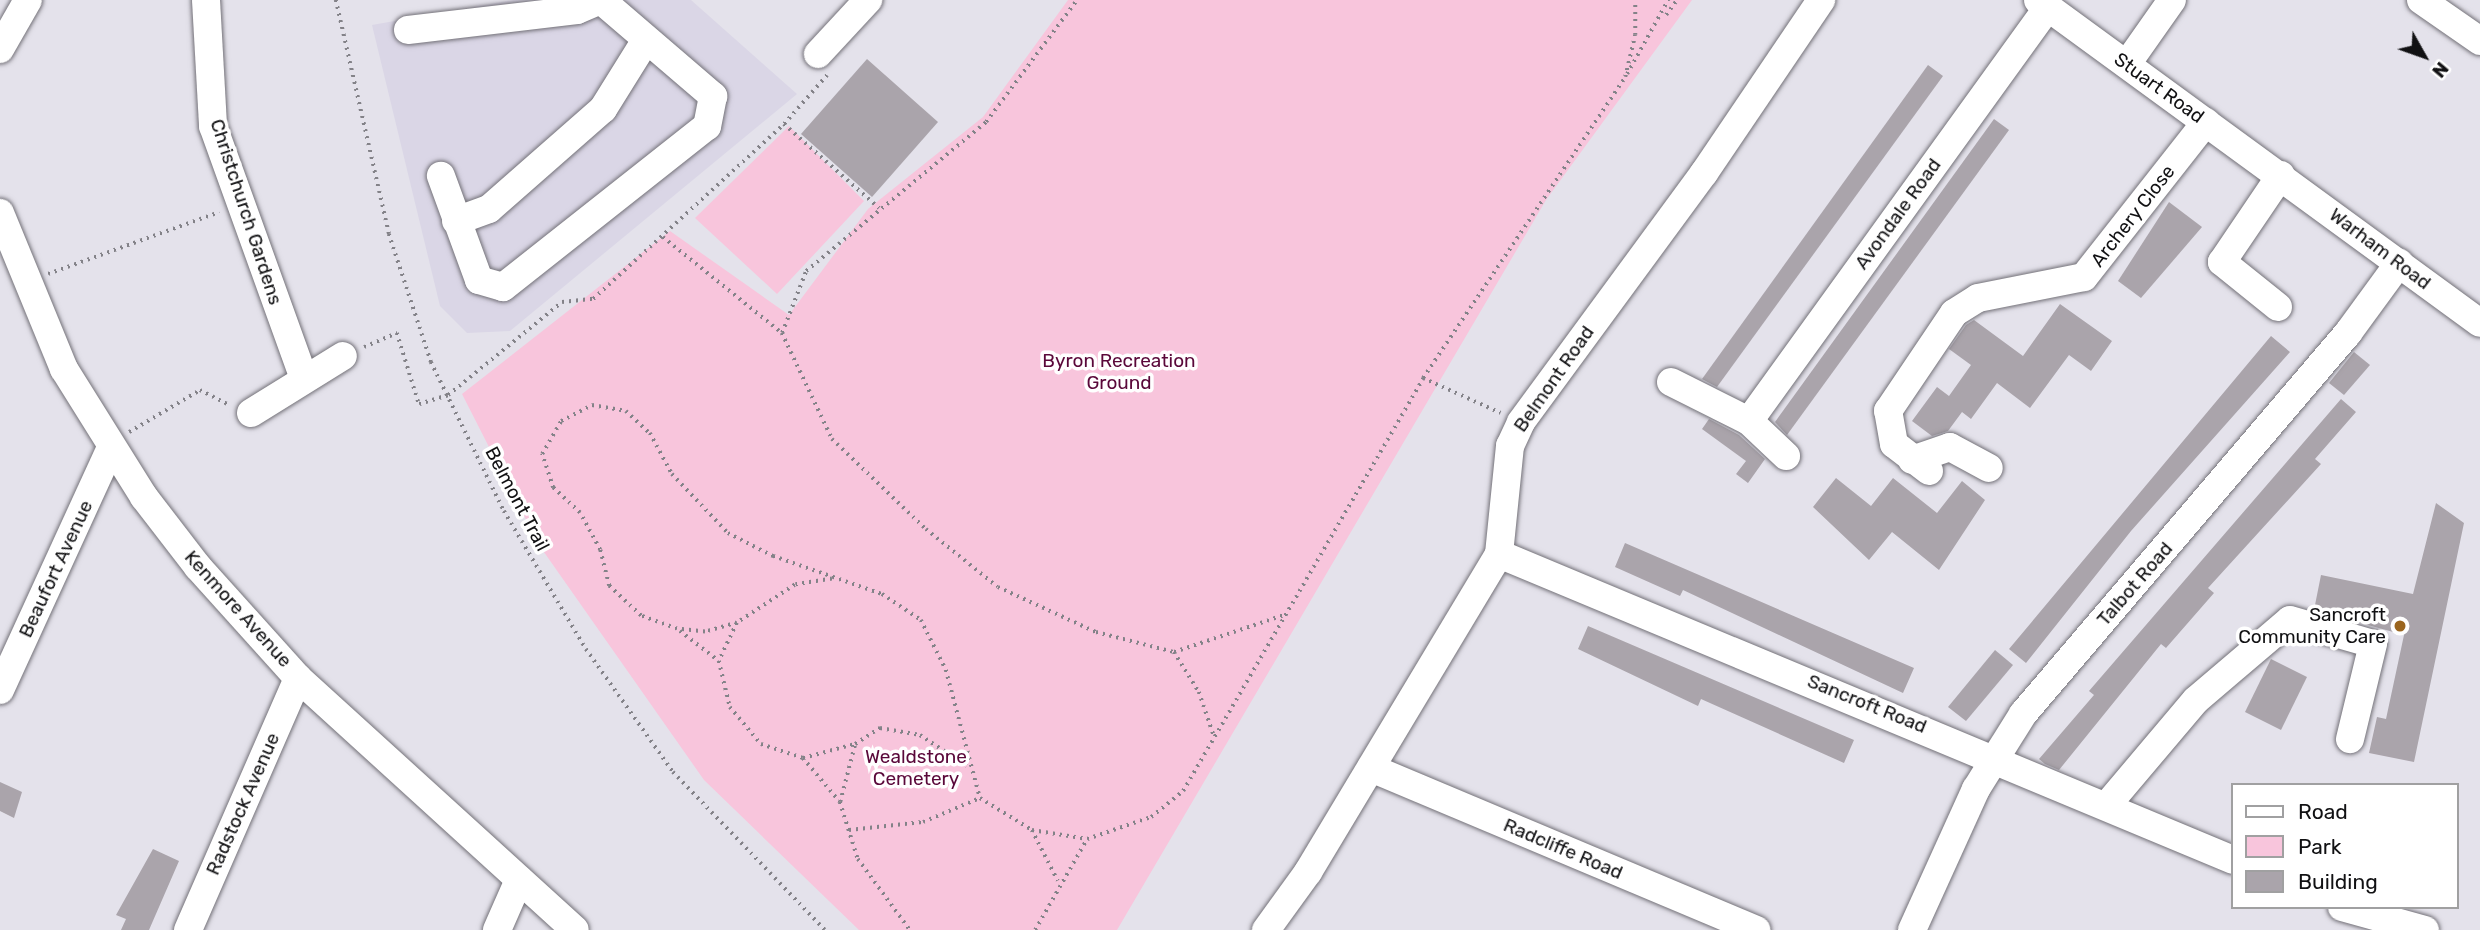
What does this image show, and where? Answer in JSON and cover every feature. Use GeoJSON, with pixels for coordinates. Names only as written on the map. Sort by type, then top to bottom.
{"type":"FeatureCollection","features":[{"type":"Feature","properties":{"kind":"street"},"geometry":{"type":"LineString","coordinates":[[0,49],[28,0]]}},
{"type":"Feature","properties":{"kind":"street","name":"Christchurch Gardens"},"geometry":{"type":"LineString","coordinates":[[206,0],[213,126],[303,379]]}},
{"type":"Feature","properties":{"kind":"street"},"geometry":{"type":"LineString","coordinates":[[408,30],[577,10],[601,0],[713,96],[707,126],[503,287],[479,280],[441,176]]}},
{"type":"Feature","properties":{"kind":"street"},"geometry":{"type":"LineString","coordinates":[[823,63],[868,0]]}},
{"type":"Feature","properties":{"kind":"street","name":"Belmont Road"},"geometry":{"type":"LineString","coordinates":[[1266,930],[1371,768],[1499,554],[1510,446],[1521,422],[1704,173],[1821,0]]}},
{"type":"Feature","properties":{"kind":"street"},"geometry":{"type":"LineString","coordinates":[[2127,64],[2172,0]]}},
{"type":"Feature","properties":{"kind":"street"},"geometry":{"type":"LineString","coordinates":[[2421,0],[2480,41]]}},
{"type":"Feature","properties":{"kind":"street","name":"Stuart Road"},"geometry":{"type":"LineString","coordinates":[[2043,4],[2281,175]]}},
{"type":"Feature","properties":{"kind":"street","name":"Avondale Road"},"geometry":{"type":"LineString","coordinates":[[1749,421],[2043,4]]}},
{"type":"Feature","properties":{"kind":"street"},"geometry":{"type":"LineString","coordinates":[[456,221],[489,209],[603,109],[646,40]]}},
{"type":"Feature","properties":{"kind":"street","name":"Archery Close"},"geometry":{"type":"LineString","coordinates":[[1989,468],[1950,447],[1920,466],[1894,444],[1888,411],[1954,313],[1978,298],[2067,285],[2084,277],[2206,122]]}},
{"type":"Feature","properties":{"kind":"street"},"geometry":{"type":"LineString","coordinates":[[2278,307],[2222,262],[2281,175]]}},
{"type":"Feature","properties":{"kind":"street","name":"Warham Road"},"geometry":{"type":"LineString","coordinates":[[2281,175],[2480,323]]}},
{"type":"Feature","properties":{"kind":"street","name":"Kenmore Avenue"},"geometry":{"type":"LineString","coordinates":[[0,213],[26,282],[64,369],[110,446],[198,567],[298,678],[575,930]]}},
{"type":"Feature","properties":{"kind":"street","name":"Talbot Road"},"geometry":{"type":"LineString","coordinates":[[1912,930],[1996,756],[2023,714],[2339,343],[2399,263]]}},
{"type":"Feature","properties":{"kind":"street"},"geometry":{"type":"LineString","coordinates":[[251,414],[342,356]]}},
{"type":"Feature","properties":{"kind":"street"},"geometry":{"type":"LineString","coordinates":[[1671,382],[1749,421],[1786,456]]}},
{"type":"Feature","properties":{"kind":"street","name":"Beaufort Avenue"},"geometry":{"type":"LineString","coordinates":[[0,690],[110,446]]}},
{"type":"Feature","properties":{"kind":"street","name":"Sancroft Road"},"geometry":{"type":"LineString","coordinates":[[1499,554],[1996,756],[2232,860]]}},
{"type":"Feature","properties":{"kind":"street"},"geometry":{"type":"LineString","coordinates":[[2108,804],[2196,700],[2290,620],[2372,644],[2350,738]]}},
{"type":"Feature","properties":{"kind":"street","name":"Radstock Avenue"},"geometry":{"type":"LineString","coordinates":[[188,930],[298,678]]}},
{"type":"Feature","properties":{"kind":"street","name":"Radcliffe Road"},"geometry":{"type":"LineString","coordinates":[[1371,768],[1756,930]]}},
{"type":"Feature","properties":{"kind":"street"},"geometry":{"type":"LineString","coordinates":[[497,930],[519,880]]}},
{"type":"Feature","properties":{"kind":"street"},"geometry":{"type":"LineString","coordinates":[[2349,909],[2425,930]]}},
{"type":"Feature","properties":{"kind":"path","name":"Belmont Trail"},"geometry":{"type":"LineString","coordinates":[[336,0],[389,234],[431,362],[511,523],[586,649],[673,772],[825,930]]}},
{"type":"Feature","properties":{"kind":"path"},"geometry":{"type":"LineString","coordinates":[[782,333],[806,271],[986,122],[1077,0]]}},
{"type":"Feature","properties":{"kind":"path"},"geometry":{"type":"LineString","coordinates":[[1625,77],[1636,35],[1635,0]]}},
{"type":"Feature","properties":{"kind":"path"},"geometry":{"type":"LineString","coordinates":[[1662,20],[1668,0]]}},
{"type":"Feature","properties":{"kind":"path"},"geometry":{"type":"LineString","coordinates":[[834,579],[795,584],[737,623],[705,632],[677,629],[641,616],[609,586],[580,513],[553,488],[542,454],[561,421],[592,405],[626,411],[650,433],[672,474],[728,533],[834,579],[882,593],[921,620],[946,670],[967,766],[980,798],[1032,830],[1087,839],[1162,809],[1183,791],[1423,378],[1677,0]]}},
{"type":"Feature","properties":{"kind":"path"},"geometry":{"type":"LineString","coordinates":[[342,356],[397,333],[419,404],[449,395],[562,302],[593,299],[663,237],[784,124],[823,63]]}},
{"type":"Feature","properties":{"kind":"path"},"geometry":{"type":"LineString","coordinates":[[784,124],[879,208]]}},
{"type":"Feature","properties":{"kind":"path"},"geometry":{"type":"LineString","coordinates":[[26,282],[240,204]]}},
{"type":"Feature","properties":{"kind":"path"},"geometry":{"type":"LineString","coordinates":[[663,237],[782,333],[832,439],[926,529],[999,587],[1096,632],[1174,652],[1286,614]]}},
{"type":"Feature","properties":{"kind":"path"},"geometry":{"type":"LineString","coordinates":[[1423,378],[1521,422]]}},
{"type":"Feature","properties":{"kind":"path"},"geometry":{"type":"LineString","coordinates":[[110,446],[200,390],[251,414]]}},
{"type":"Feature","properties":{"kind":"path"},"geometry":{"type":"LineString","coordinates":[[737,623],[719,661],[730,707],[761,744],[803,758],[840,802],[858,859],[910,930]]}},
{"type":"Feature","properties":{"kind":"path"},"geometry":{"type":"LineString","coordinates":[[677,629],[719,661]]}},
{"type":"Feature","properties":{"kind":"path"},"geometry":{"type":"LineString","coordinates":[[1174,652],[1199,692],[1214,736]]}},
{"type":"Feature","properties":{"kind":"path"},"geometry":{"type":"LineString","coordinates":[[803,758],[855,744],[880,729],[920,735],[967,766]]}},
{"type":"Feature","properties":{"kind":"path"},"geometry":{"type":"LineString","coordinates":[[840,802],[855,744]]}},
{"type":"Feature","properties":{"kind":"path"},"geometry":{"type":"LineString","coordinates":[[849,830],[923,822],[980,798]]}},
{"type":"Feature","properties":{"kind":"path"},"geometry":{"type":"LineString","coordinates":[[1032,830],[1058,881]]}},
{"type":"Feature","properties":{"kind":"path"},"geometry":{"type":"LineString","coordinates":[[1035,930],[1048,915],[1058,881],[1087,839]]}},
{"type":"Feature","properties":{"kind":"shaded area"},"geometry":{"type":"Polygon","coordinates":[[[513,0],[691,0],[797,94],[510,331],[467,333],[440,306],[372,25],[513,0]]]}},
{"type":"Feature","properties":{"kind":"green space","name":"Byron Recreation Ground"},"geometry":{"type":"Polygon","coordinates":[[[1068,0],[1692,0],[1546,200],[1117,930],[859,930],[704,780],[539,545],[462,394],[670,231],[789,315],[868,209],[983,117],[1068,0]]]}},
{"type":"Feature","properties":{"kind":"green space"},"geometry":{"type":"Polygon","coordinates":[[[789,126],[864,201],[777,294],[695,218],[789,126]]]}},
{"type":"Feature","properties":{"kind":"building"},"geometry":{"type":"Polygon","coordinates":[[[867,59],[938,122],[872,197],[801,134],[867,59]]]}},
{"type":"Feature","properties":{"kind":"building"},"geometry":{"type":"Polygon","coordinates":[[[1928,65],[1943,76],[1717,387],[1702,379],[1928,65]]]}},
{"type":"Feature","properties":{"kind":"building"},"geometry":{"type":"Polygon","coordinates":[[[1994,119],[2009,130],[1787,435],[1775,422],[1994,119]]]}},
{"type":"Feature","properties":{"kind":"building"},"geometry":{"type":"Polygon","coordinates":[[[2169,202],[2202,227],[2141,298],[2118,281],[2169,202]]]}},
{"type":"Feature","properties":{"kind":"building"},"geometry":{"type":"Polygon","coordinates":[[[2060,304],[2112,341],[2091,371],[2069,355],[2030,408],[1997,383],[1971,419],[1962,412],[1948,431],[1932,436],[1912,421],[1937,387],[1949,396],[1971,365],[1949,349],[1966,325],[1974,320],[2023,356],[2060,304]]]}},
{"type":"Feature","properties":{"kind":"building"},"geometry":{"type":"Polygon","coordinates":[[[2271,336],[2290,352],[2131,531],[2026,663],[2009,649],[2271,336]]]}},
{"type":"Feature","properties":{"kind":"building"},"geometry":{"type":"Polygon","coordinates":[[[2354,352],[2370,365],[2344,395],[2329,383],[2354,352]]]}},
{"type":"Feature","properties":{"kind":"building"},"geometry":{"type":"Polygon","coordinates":[[[2341,399],[2356,412],[2315,459],[2321,464],[2208,588],[2214,593],[2166,648],[2161,644],[2059,770],[2045,764],[2039,759],[2094,695],[2089,691],[2341,399]]]}},
{"type":"Feature","properties":{"kind":"building"},"geometry":{"type":"Polygon","coordinates":[[[1709,419],[1739,435],[1765,459],[1748,483],[1736,474],[1746,461],[1702,429],[1709,419]]]}},
{"type":"Feature","properties":{"kind":"building"},"geometry":{"type":"Polygon","coordinates":[[[1836,478],[1871,506],[1893,478],[1937,513],[1962,481],[1985,500],[1939,570],[1892,532],[1869,560],[1813,507],[1836,478]]]}},
{"type":"Feature","properties":{"kind":"building","name":"Sancroft Community Care"},"geometry":{"type":"Polygon","coordinates":[[[2436,503],[2464,523],[2414,762],[2369,753],[2377,717],[2386,719],[2404,635],[2314,610],[2321,575],[2413,594],[2436,503]]]}},
{"type":"Feature","properties":{"kind":"building"},"geometry":{"type":"Polygon","coordinates":[[[1625,543],[1914,668],[1903,693],[1683,590],[1680,596],[1615,567],[1625,543]]]}},
{"type":"Feature","properties":{"kind":"building"},"geometry":{"type":"Polygon","coordinates":[[[1588,626],[1854,740],[1844,763],[1701,699],[1698,706],[1578,649],[1588,626]]]}},
{"type":"Feature","properties":{"kind":"building"},"geometry":{"type":"Polygon","coordinates":[[[1995,650],[2013,665],[1966,721],[1948,707],[1995,650]]]}},
{"type":"Feature","properties":{"kind":"building"},"geometry":{"type":"Polygon","coordinates":[[[2271,659],[2307,677],[2281,730],[2245,712],[2271,659]]]}},
{"type":"Feature","properties":{"kind":"building"},"geometry":{"type":"Polygon","coordinates":[[[0,782],[22,792],[14,818],[0,811],[0,782]]]}},
{"type":"Feature","properties":{"kind":"building"},"geometry":{"type":"Polygon","coordinates":[[[153,849],[179,861],[149,930],[121,930],[126,919],[116,915],[153,849]]]}},
{"type":"Feature","properties":{"kind":"place","name":"Sancroft Community Care"},"geometry":{"type":"Point","coordinates":[2400,626]}},
{"type":"Feature","properties":{"kind":"park label","name":"Wealdstone Cemetery"},"geometry":{"type":"Point","coordinates":[916,768]}}]}
